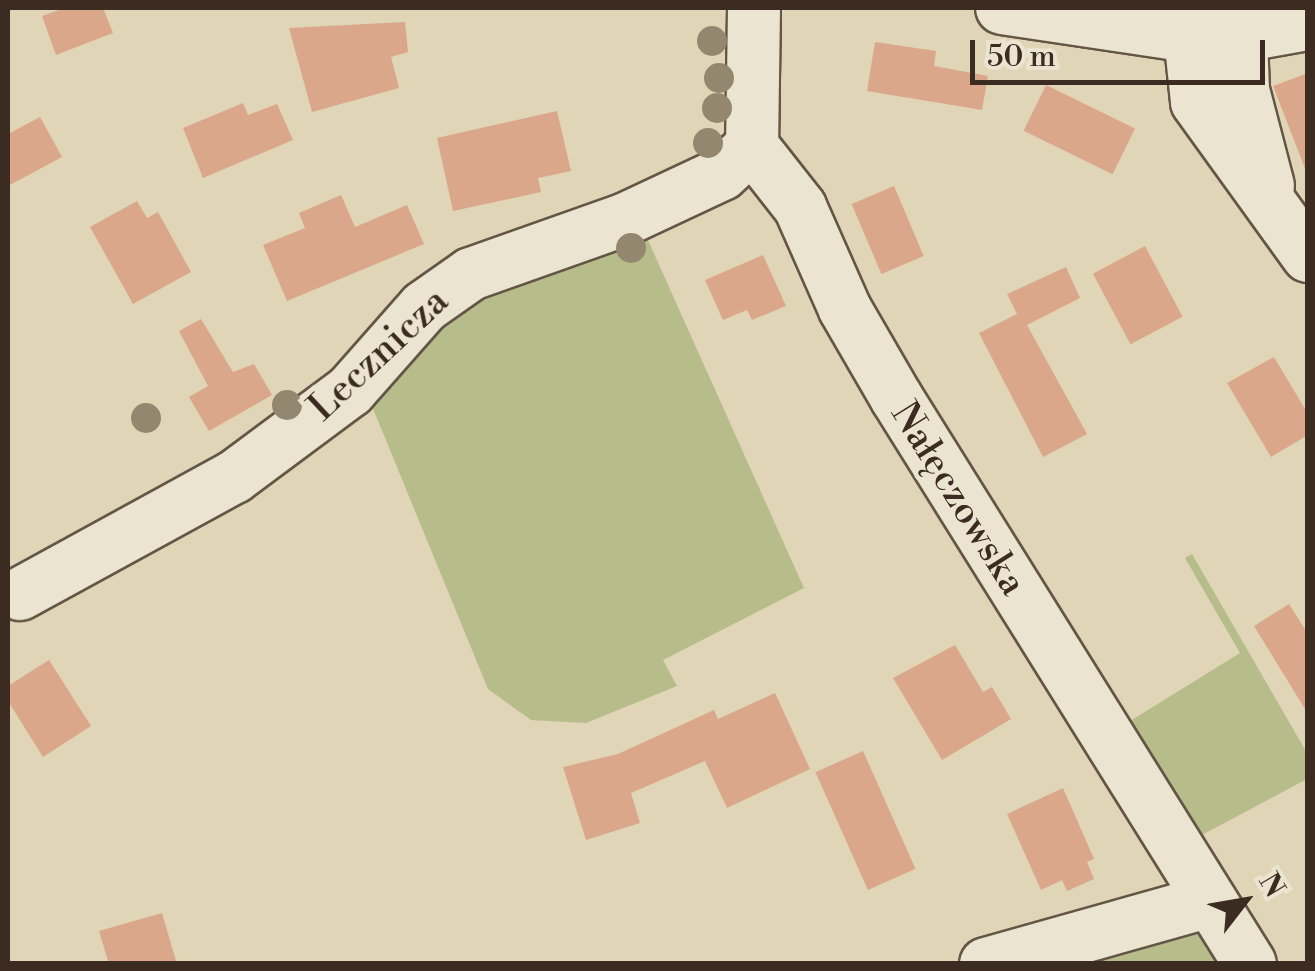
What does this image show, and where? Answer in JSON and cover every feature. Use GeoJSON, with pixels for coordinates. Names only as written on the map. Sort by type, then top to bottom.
{"type":"FeatureCollection","features":[{"type":"Feature","properties":{"kind":"street"},"geometry":{"type":"LineString","coordinates":[[752,146],[754,8]]}},
{"type":"Feature","properties":{"kind":"street"},"geometry":{"type":"LineString","coordinates":[[1002,8],[1216,36],[1308,24]]}},
{"type":"Feature","properties":{"kind":"street"},"geometry":{"type":"LineString","coordinates":[[1216,36],[1197,102],[1240,169],[1272,201],[1308,256]]}},
{"type":"Feature","properties":{"kind":"street","name":"Lecznicza"},"geometry":{"type":"LineString","coordinates":[[20,594],[234,477],[350,390],[424,306],[471,274],[642,211],[722,174],[752,146]]}},
{"type":"Feature","properties":{"kind":"street","name":"Nałęczowska"},"geometry":{"type":"LineString","coordinates":[[752,146],[800,207],[845,309],[896,398],[1206,902],[1250,964]]}},
{"type":"Feature","properties":{"kind":"street"},"geometry":{"type":"LineString","coordinates":[[986,964],[1206,902]]}},
{"type":"Feature","properties":{"kind":"green space"},"geometry":{"type":"Polygon","coordinates":[[[643,229],[804,588],[663,660],[677,686],[586,723],[531,720],[488,689],[367,394],[472,289],[643,229]]]}},
{"type":"Feature","properties":{"kind":"green space"},"geometry":{"type":"Polygon","coordinates":[[[1192,554],[1307,753],[1307,779],[1183,845],[1114,731],[1240,653],[1185,558],[1192,554]]]}},
{"type":"Feature","properties":{"kind":"green space"},"geometry":{"type":"Polygon","coordinates":[[[1204,923],[1232,964],[1043,964],[1204,923]]]}},
{"type":"Feature","properties":{"kind":"building"},"geometry":{"type":"Polygon","coordinates":[[[65,8],[103,8],[113,33],[56,55],[42,16],[65,8]]]}},
{"type":"Feature","properties":{"kind":"building"},"geometry":{"type":"Polygon","coordinates":[[[405,22],[408,52],[391,57],[399,88],[312,112],[289,28],[405,22]]]}},
{"type":"Feature","properties":{"kind":"building"},"geometry":{"type":"Polygon","coordinates":[[[875,42],[936,51],[934,66],[988,76],[982,110],[867,91],[875,42]]]}},
{"type":"Feature","properties":{"kind":"building"},"geometry":{"type":"Polygon","coordinates":[[[1308,73],[1308,171],[1306,171],[1273,86],[1308,73]]]}},
{"type":"Feature","properties":{"kind":"building"},"geometry":{"type":"Polygon","coordinates":[[[1046,85],[1135,128],[1113,174],[1024,131],[1046,85]]]}},
{"type":"Feature","properties":{"kind":"building"},"geometry":{"type":"Polygon","coordinates":[[[243,103],[248,115],[277,104],[293,140],[203,178],[183,128],[243,103]]]}},
{"type":"Feature","properties":{"kind":"building"},"geometry":{"type":"Polygon","coordinates":[[[557,111],[571,171],[538,178],[541,192],[453,211],[437,138],[557,111]]]}},
{"type":"Feature","properties":{"kind":"building"},"geometry":{"type":"Polygon","coordinates":[[[40,117],[62,157],[8,186],[8,134],[40,117]]]}},
{"type":"Feature","properties":{"kind":"building"},"geometry":{"type":"Polygon","coordinates":[[[894,186],[924,256],[881,274],[852,204],[894,186]]]}},
{"type":"Feature","properties":{"kind":"building"},"geometry":{"type":"Polygon","coordinates":[[[341,195],[355,227],[407,205],[424,244],[287,301],[263,245],[305,228],[299,213],[341,195]]]}},
{"type":"Feature","properties":{"kind":"building"},"geometry":{"type":"Polygon","coordinates":[[[137,201],[147,218],[158,212],[191,272],[133,304],[90,227],[137,201]]]}},
{"type":"Feature","properties":{"kind":"building"},"geometry":{"type":"Polygon","coordinates":[[[1145,246],[1183,317],[1130,344],[1093,274],[1145,246]]]}},
{"type":"Feature","properties":{"kind":"building"},"geometry":{"type":"Polygon","coordinates":[[[763,255],[786,306],[752,320],[747,310],[723,320],[705,280],[763,255]]]}},
{"type":"Feature","properties":{"kind":"building"},"geometry":{"type":"Polygon","coordinates":[[[1066,267],[1080,298],[1027,325],[1087,434],[1043,457],[979,333],[1017,314],[1007,294],[1066,267]]]}},
{"type":"Feature","properties":{"kind":"building"},"geometry":{"type":"Polygon","coordinates":[[[201,319],[233,372],[254,364],[272,395],[209,431],[189,397],[208,386],[179,331],[201,319]]]}},
{"type":"Feature","properties":{"kind":"building"},"geometry":{"type":"Polygon","coordinates":[[[1274,357],[1308,414],[1308,435],[1271,457],[1227,383],[1274,357]]]}},
{"type":"Feature","properties":{"kind":"building"},"geometry":{"type":"Polygon","coordinates":[[[1289,604],[1308,634],[1308,714],[1254,626],[1289,604]]]}},
{"type":"Feature","properties":{"kind":"building"},"geometry":{"type":"Polygon","coordinates":[[[955,645],[983,692],[992,687],[1011,719],[942,760],[893,678],[955,645]]]}},
{"type":"Feature","properties":{"kind":"building"},"geometry":{"type":"Polygon","coordinates":[[[49,660],[91,726],[43,757],[8,701],[8,686],[49,660]]]}},
{"type":"Feature","properties":{"kind":"building"},"geometry":{"type":"Polygon","coordinates":[[[775,693],[810,769],[727,808],[705,761],[631,793],[640,823],[586,840],[563,767],[618,754],[714,710],[718,719],[775,693]]]}},
{"type":"Feature","properties":{"kind":"building"},"geometry":{"type":"Polygon","coordinates":[[[863,751],[915,869],[868,890],[815,772],[863,751]]]}},
{"type":"Feature","properties":{"kind":"building"},"geometry":{"type":"Polygon","coordinates":[[[1063,788],[1094,859],[1087,862],[1094,879],[1067,891],[1062,880],[1041,890],[1007,814],[1063,788]]]}},
{"type":"Feature","properties":{"kind":"building"},"geometry":{"type":"Polygon","coordinates":[[[162,913],[177,964],[109,964],[99,931],[162,913]]]}}]}
